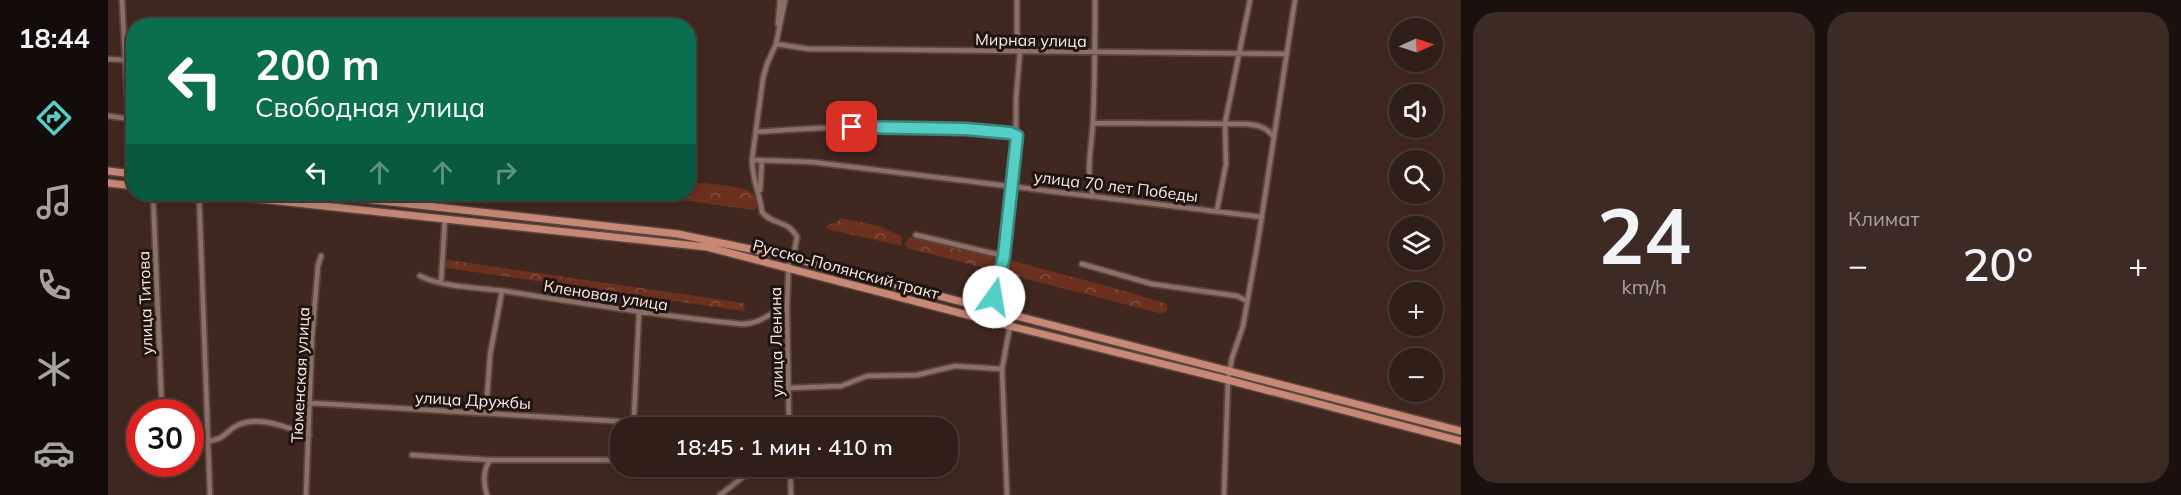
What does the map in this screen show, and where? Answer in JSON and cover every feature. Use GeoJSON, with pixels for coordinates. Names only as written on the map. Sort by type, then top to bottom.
{"type":"FeatureCollection","features":[{"type":"Feature","properties":{"kind":"main road"},"geometry":{"type":"LineString","coordinates":[[108,171],[126,173]]}},
{"type":"Feature","properties":{"kind":"main road"},"geometry":{"type":"LineString","coordinates":[[108,183],[126,185]]}},
{"type":"Feature","properties":{"kind":"main road","name":"Русско-Полянский тракт"},"geometry":{"type":"LineString","coordinates":[[280,201],[707,247],[1461,441]]}},
{"type":"Feature","properties":{"kind":"main road","name":"Русско-Полянский тракт"},"geometry":{"type":"LineString","coordinates":[[382,201],[678,234],[791,258],[1461,431]]}},
{"type":"Feature","properties":{"kind":"street"},"geometry":{"type":"LineString","coordinates":[[122,0],[126,94]]}},
{"type":"Feature","properties":{"kind":"street"},"geometry":{"type":"LineString","coordinates":[[778,32],[780,0]]}},
{"type":"Feature","properties":{"kind":"street"},"geometry":{"type":"LineString","coordinates":[[759,193],[752,172],[752,160],[766,64],[776,44],[785,0]]}},
{"type":"Feature","properties":{"kind":"street"},"geometry":{"type":"LineString","coordinates":[[991,309],[1004,256],[1017,136],[1016,99],[1020,51],[1017,32],[1017,0]]}},
{"type":"Feature","properties":{"kind":"street"},"geometry":{"type":"LineString","coordinates":[[1093,195],[1090,179],[1095,0]]}},
{"type":"Feature","properties":{"kind":"street"},"geometry":{"type":"LineString","coordinates":[[1217,210],[1226,164],[1226,123],[1250,0]]}},
{"type":"Feature","properties":{"kind":"street"},"geometry":{"type":"LineString","coordinates":[[1224,495],[1229,370],[1243,326],[1295,0]]}},
{"type":"Feature","properties":{"kind":"street","name":"Мирная улица"},"geometry":{"type":"LineString","coordinates":[[776,44],[835,50],[1287,54]]}},
{"type":"Feature","properties":{"kind":"street"},"geometry":{"type":"LineString","coordinates":[[108,59],[125,60]]}},
{"type":"Feature","properties":{"kind":"street"},"geometry":{"type":"LineString","coordinates":[[108,116],[126,118]]}},
{"type":"Feature","properties":{"kind":"street"},"geometry":{"type":"LineString","coordinates":[[1093,123],[1256,125],[1271,133],[1274,138]]}},
{"type":"Feature","properties":{"kind":"street"},"geometry":{"type":"LineString","coordinates":[[756,132],[805,128],[898,127],[966,129],[1010,133],[1017,136]]}},
{"type":"Feature","properties":{"kind":"street","name":"улица 70 лет Победы"},"geometry":{"type":"LineString","coordinates":[[752,160],[812,162],[1262,217]]}},
{"type":"Feature","properties":{"kind":"street"},"geometry":{"type":"LineString","coordinates":[[759,193],[762,160]]}},
{"type":"Feature","properties":{"kind":"street","name":"улица Ленина"},"geometry":{"type":"LineString","coordinates":[[759,193],[765,217],[789,226],[797,237],[788,267],[789,417]]}},
{"type":"Feature","properties":{"kind":"street","name":"улица Титова"},"geometry":{"type":"LineString","coordinates":[[153,201],[161,399]]}},
{"type":"Feature","properties":{"kind":"street"},"geometry":{"type":"LineString","coordinates":[[199,201],[210,495]]}},
{"type":"Feature","properties":{"kind":"street"},"geometry":{"type":"LineString","coordinates":[[441,283],[445,218]]}},
{"type":"Feature","properties":{"kind":"street"},"geometry":{"type":"LineString","coordinates":[[916,235],[1004,256]]}},
{"type":"Feature","properties":{"kind":"street","name":"Тюменская улица"},"geometry":{"type":"LineString","coordinates":[[306,495],[312,337],[317,273],[321,256]]}},
{"type":"Feature","properties":{"kind":"street"},"geometry":{"type":"LineString","coordinates":[[1082,264],[1152,285],[1237,296],[1247,302]]}},
{"type":"Feature","properties":{"kind":"street","name":"Кленовая улица"},"geometry":{"type":"LineString","coordinates":[[420,276],[441,283],[639,313],[749,324],[787,306]]}},
{"type":"Feature","properties":{"kind":"street"},"geometry":{"type":"LineString","coordinates":[[486,412],[490,355],[502,291]]}},
{"type":"Feature","properties":{"kind":"street"},"geometry":{"type":"LineString","coordinates":[[634,417],[639,313]]}},
{"type":"Feature","properties":{"kind":"street"},"geometry":{"type":"LineString","coordinates":[[1007,495],[1002,369],[1010,326]]}},
{"type":"Feature","properties":{"kind":"street"},"geometry":{"type":"LineString","coordinates":[[789,388],[841,386],[867,376],[917,375],[955,366],[1002,369]]}},
{"type":"Feature","properties":{"kind":"street","name":"улица Дружбы"},"geometry":{"type":"LineString","coordinates":[[311,403],[610,421]]}},
{"type":"Feature","properties":{"kind":"street"},"geometry":{"type":"LineString","coordinates":[[209,441],[223,438],[236,426],[254,422],[273,424],[309,435]]}},
{"type":"Feature","properties":{"kind":"street"},"geometry":{"type":"LineString","coordinates":[[412,455],[490,460],[610,460]]}},
{"type":"Feature","properties":{"kind":"street"},"geometry":{"type":"LineString","coordinates":[[487,495],[484,477],[485,467],[490,460]]}},
{"type":"Feature","properties":{"kind":"street"},"geometry":{"type":"LineString","coordinates":[[720,495],[743,477]]}},
{"type":"Feature","properties":{"kind":"street"},"geometry":{"type":"LineString","coordinates":[[790,477],[791,495]]}},
{"type":"Feature","properties":{"kind":"green space"},"geometry":{"type":"Polygon","coordinates":[[[696,183],[732,186],[753,194],[757,201],[757,207],[754,210],[690,201],[696,201],[696,183]]]}},
{"type":"Feature","properties":{"kind":"green space"},"geometry":{"type":"Polygon","coordinates":[[[840,218],[879,226],[901,236],[902,246],[827,229],[827,225],[837,222],[840,218]]]}},
{"type":"Feature","properties":{"kind":"green space"},"geometry":{"type":"Polygon","coordinates":[[[910,237],[1000,258],[997,271],[907,248],[905,244],[910,237]]]}},
{"type":"Feature","properties":{"kind":"green space"},"geometry":{"type":"Polygon","coordinates":[[[1006,259],[1167,304],[1167,310],[1163,314],[1003,273],[1006,259]]]}},
{"type":"Feature","properties":{"kind":"green space"},"geometry":{"type":"Polygon","coordinates":[[[448,260],[744,303],[745,308],[743,311],[447,268],[444,264],[448,260]]]}},
{"type":"Feature","properties":{"kind":"route"},"geometry":{"type":"LineString","coordinates":[[852,127],[966,129],[1010,133],[1017,136],[1004,256],[994,297]]}}]}
